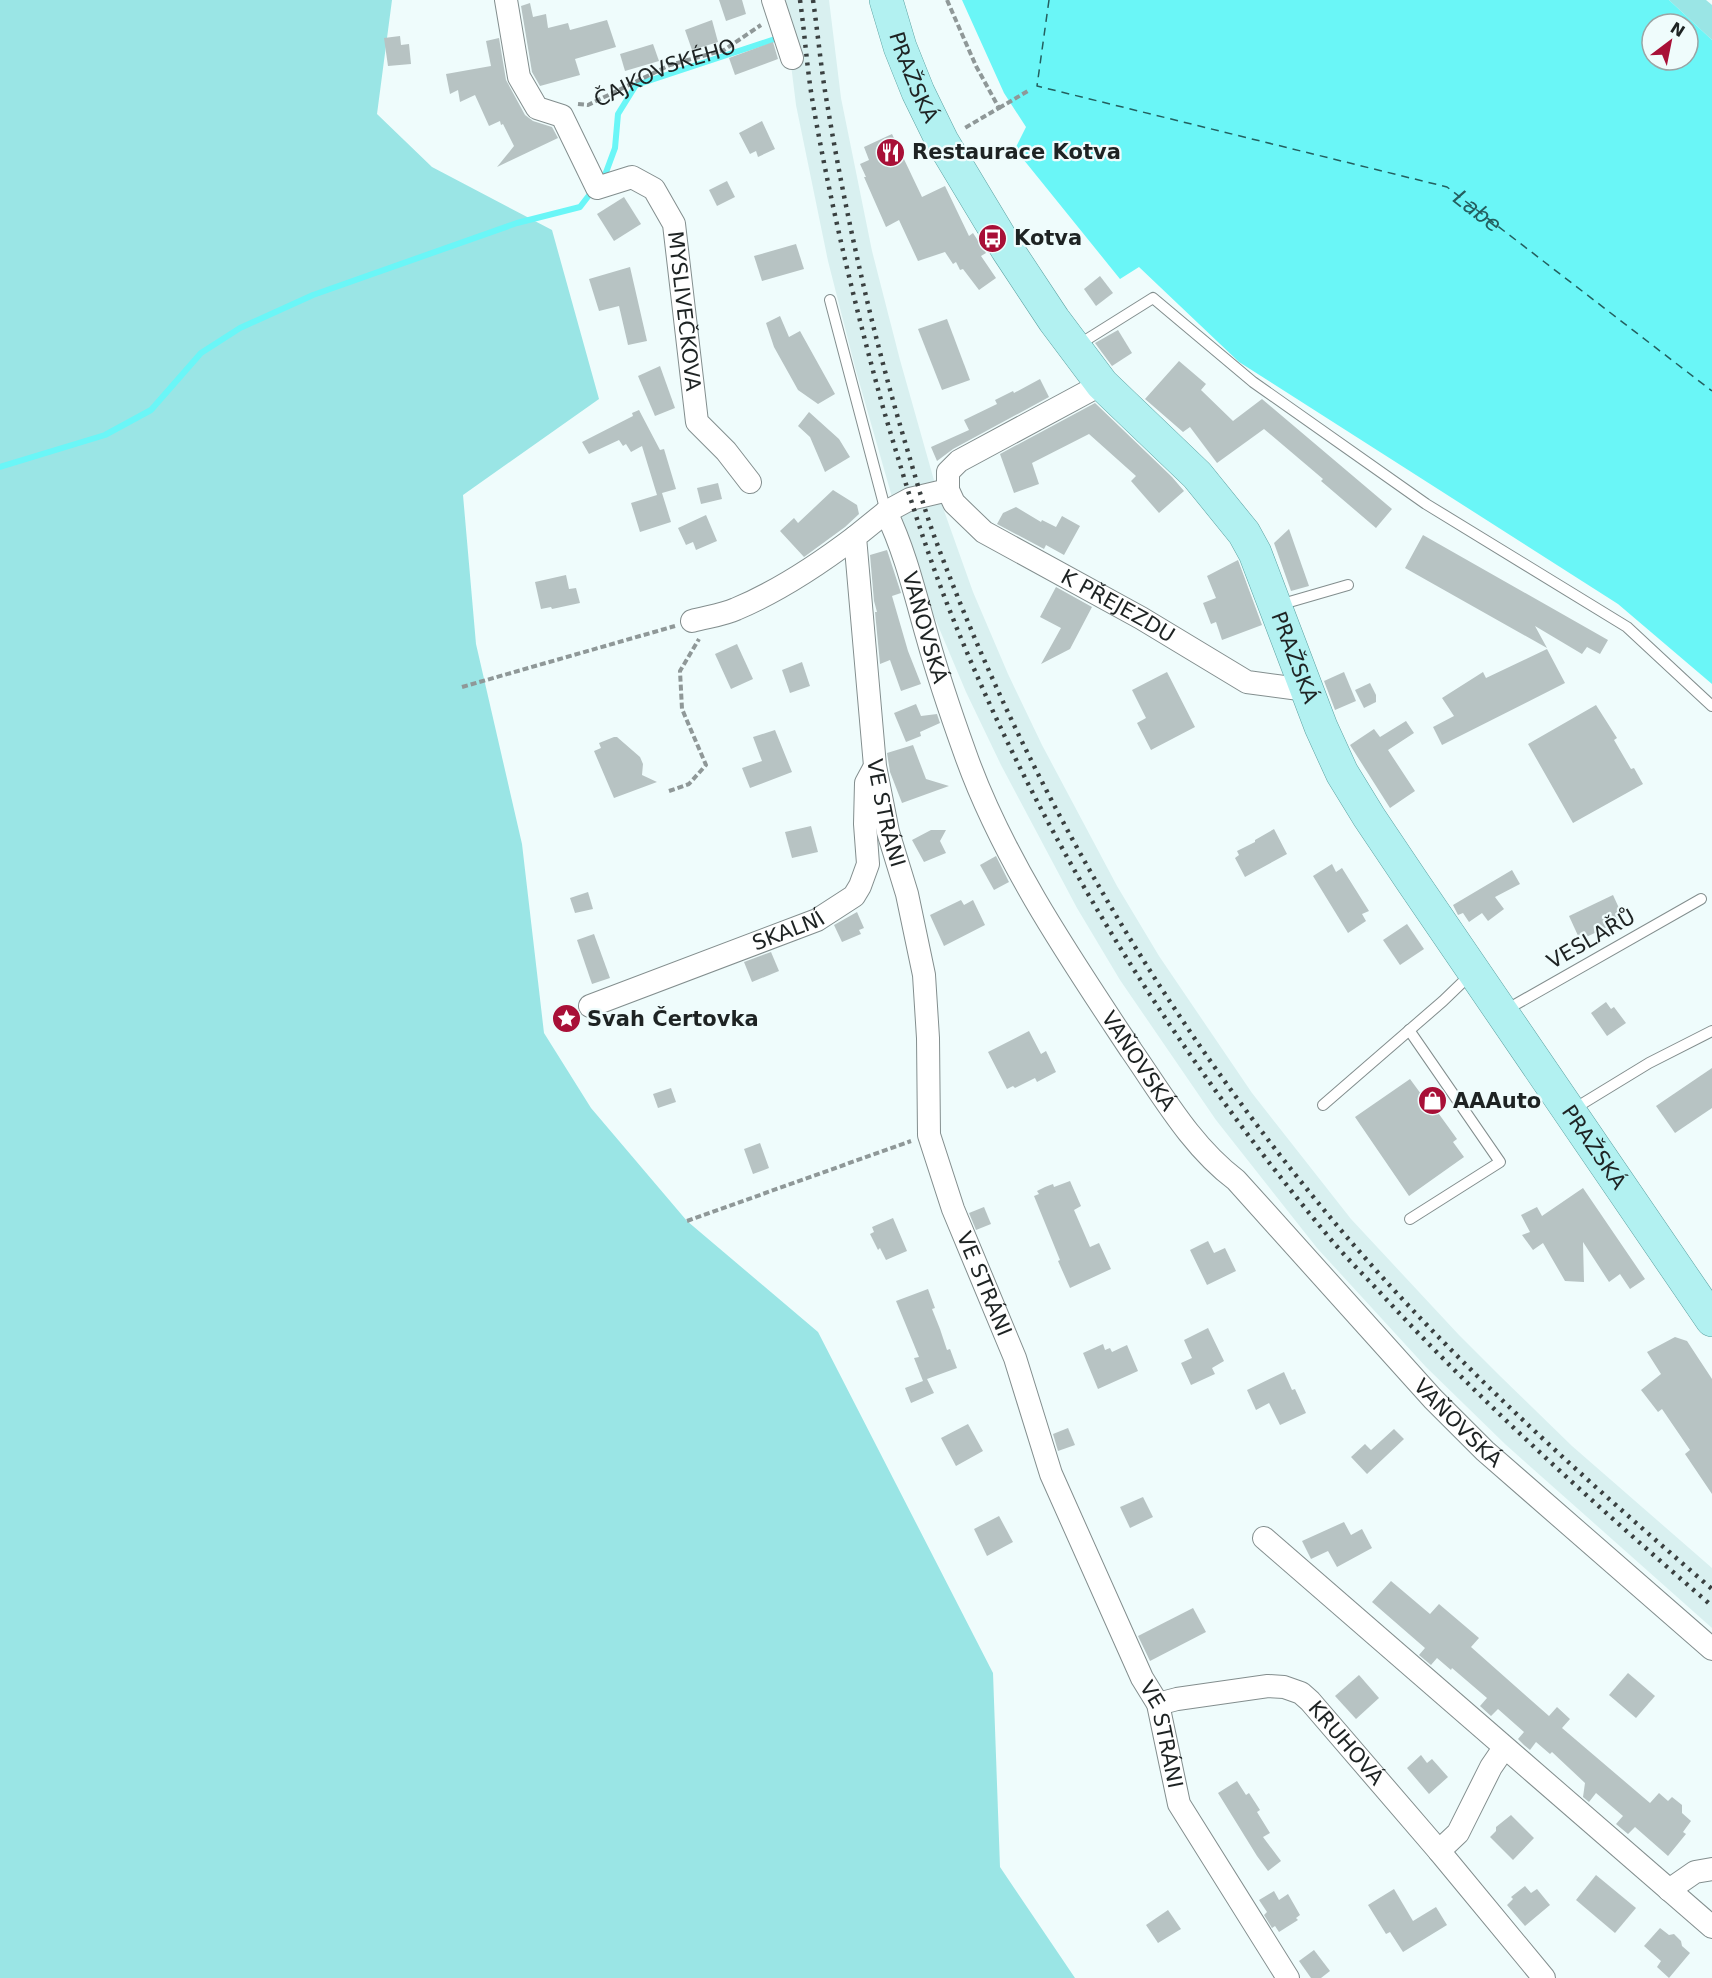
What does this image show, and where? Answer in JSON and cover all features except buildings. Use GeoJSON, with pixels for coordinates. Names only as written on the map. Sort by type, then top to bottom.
{"type":"FeatureCollection","features":[{"type":"Feature","properties":{"kind":"main road","name":"PRAŽSKÁ"},"geometry":{"type":"LineString","coordinates":[[886,0],[900,46],[918,92],[942,141],[1007,249],[1054,320],[1102,384],[1197,475],[1238,525],[1255,554],[1321,727],[1342,773],[1369,817],[1569,1112],[1708,1306]]}},
{"type":"Feature","properties":{"kind":"street","name":"MYSLIVEČKOVA"},"geometry":{"type":"LineString","coordinates":[[506,0],[519,77],[537,108],[562,116],[597,188],[632,177],[654,189],[674,225],[684,293],[697,422],[726,451],[750,482]]}},
{"type":"Feature","properties":{"kind":"street"},"geometry":{"type":"LineString","coordinates":[[775,7],[792,58]]}},
{"type":"Feature","properties":{"kind":"street"},"geometry":{"type":"LineString","coordinates":[[692,621],[735,610],[784,585],[820,563],[886,512],[909,499],[948,490],[948,472],[959,461],[1102,384]]}},
{"type":"Feature","properties":{"kind":"street","name":"K PŘEJEZDU"},"geometry":{"type":"LineString","coordinates":[[948,490],[954,503],[984,532],[1141,618],[1247,682],[1307,690]]}},
{"type":"Feature","properties":{"kind":"street","name":"VAŇOVSKÁ"},"geometry":{"type":"LineString","coordinates":[[886,512],[899,539],[938,677],[966,757],[1001,835],[1041,908],[1108,1016],[1184,1128],[1215,1164],[1236,1180],[1433,1400],[1485,1451],[1712,1649]]}},
{"type":"Feature","properties":{"kind":"street","name":"VE STRÁNI"},"geometry":{"type":"LineString","coordinates":[[855,537],[875,766],[888,832],[907,894],[924,975],[928,1038],[929,1135],[953,1209],[1015,1358],[1051,1474],[1142,1678],[1158,1704],[1179,1804],[1288,1978]]}},
{"type":"Feature","properties":{"kind":"street","name":"SKALNÍ"},"geometry":{"type":"LineString","coordinates":[[590,1006],[817,920],[854,896],[861,886],[868,864],[865,824],[866,783],[875,766]]}},
{"type":"Feature","properties":{"kind":"street"},"geometry":{"type":"LineString","coordinates":[[1264,1538],[1712,1927]]}},
{"type":"Feature","properties":{"kind":"street","name":"KRUHOVÁ"},"geometry":{"type":"LineString","coordinates":[[1158,1704],[1177,1699],[1268,1686],[1284,1687],[1301,1693],[1323,1716],[1544,1978]]}},
{"type":"Feature","properties":{"kind":"street"},"geometry":{"type":"LineString","coordinates":[[1438,1851],[1458,1833],[1491,1767],[1504,1748]]}},
{"type":"Feature","properties":{"kind":"street"},"geometry":{"type":"LineString","coordinates":[[1669,1890],[1695,1872],[1712,1869]]}},
{"type":"Feature","properties":{"kind":"lane"},"geometry":{"type":"LineString","coordinates":[[1075,347],[1153,298],[1253,382],[1426,504],[1628,627],[1712,706]]}},
{"type":"Feature","properties":{"kind":"lane","name":"VAŇOVSKÁ"},"geometry":{"type":"LineString","coordinates":[[830,300],[886,512]]}},
{"type":"Feature","properties":{"kind":"lane"},"geometry":{"type":"LineString","coordinates":[[1276,606],[1348,585]]}},
{"type":"Feature","properties":{"kind":"lane","name":"VESLAŘŮ"},"geometry":{"type":"LineString","coordinates":[[1502,1013],[1701,899]]}},
{"type":"Feature","properties":{"kind":"lane"},"geometry":{"type":"LineString","coordinates":[[1323,1105],[1473,971]]}},
{"type":"Feature","properties":{"kind":"lane"},"geometry":{"type":"LineString","coordinates":[[1409,1030],[1500,1162],[1410,1220]]}},
{"type":"Feature","properties":{"kind":"lane"},"geometry":{"type":"LineString","coordinates":[[1569,1112],[1649,1063],[1712,1030]]}},
{"type":"Feature","properties":{"kind":"path"},"geometry":{"type":"LineString","coordinates":[[948,0],[976,66],[999,108]]}},
{"type":"Feature","properties":{"kind":"path","name":"ČAJKOVSKÉHO"},"geometry":{"type":"LineString","coordinates":[[577,104],[588,105],[670,65],[724,50],[756,30],[775,7]]}},
{"type":"Feature","properties":{"kind":"path"},"geometry":{"type":"LineString","coordinates":[[963,130],[1028,91]]}},
{"type":"Feature","properties":{"kind":"path"},"geometry":{"type":"LineString","coordinates":[[462,687],[692,621],[700,641],[680,671],[682,709],[706,765],[689,784],[669,791]]}},
{"type":"Feature","properties":{"kind":"path"},"geometry":{"type":"LineString","coordinates":[[687,1221],[929,1135]]}},
{"type":"Feature","properties":{"kind":"shaded area"},"geometry":{"type":"Polygon","coordinates":[[[0,0],[392,0],[377,114],[432,167],[552,230],[599,399],[463,495],[476,644],[522,844],[544,1033],[591,1108],[687,1221],[818,1332],[993,1673],[1000,1867],[1075,1978],[0,1978],[0,0]]]}},
{"type":"Feature","properties":{"kind":"shaded area"},"geometry":{"type":"Polygon","coordinates":[[[783,0],[829,0],[841,98],[872,251],[937,491],[973,592],[1008,674],[1042,745],[1117,886],[1159,956],[1252,1093],[1351,1219],[1459,1335],[1572,1446],[1712,1568],[1712,1628],[1505,1444],[1426,1367],[1317,1248],[1216,1120],[1120,980],[1077,908],[1001,765],[966,692],[931,609],[894,504],[856,371],[828,261],[796,105],[783,0]]]}},
{"type":"Feature","properties":{"kind":"shaded area"},"geometry":{"type":"Polygon","coordinates":[[[1669,0],[1706,0],[1712,5],[1712,40],[1700,29],[1700,12],[1682,12],[1669,0]]]}},
{"type":"Feature","properties":{"kind":"water","name":"Labe"},"geometry":{"type":"Polygon","coordinates":[[[962,0],[1669,0],[1682,12],[1640,12],[1640,72],[1700,72],[1700,29],[1712,40],[1712,684],[1618,604],[1239,362],[1139,267],[1120,279],[1015,149],[1026,127],[1004,93],[962,0]]]}},
{"type":"Feature","properties":{"kind":"waterway"},"geometry":{"type":"LineString","coordinates":[[605,175],[615,148],[618,114],[636,85],[775,39]]}},
{"type":"Feature","properties":{"kind":"waterway"},"geometry":{"type":"LineString","coordinates":[[0,467],[105,435],[151,410],[201,353],[240,328],[313,295],[517,223],[580,207],[590,194]]}},
{"type":"Feature","properties":{"kind":"ferry route"},"geometry":{"type":"LineString","coordinates":[[1049,0],[1037,86],[1447,187],[1712,391]]}},
{"type":"Feature","properties":{"kind":"railway"},"geometry":{"type":"LineString","coordinates":[[800,0],[813,104],[836,220],[884,411],[906,483],[937,578],[982,687],[1021,771],[1065,853],[1111,933],[1161,1012],[1214,1089],[1270,1164],[1335,1244],[1425,1340],[1504,1419],[1712,1606]]}},
{"type":"Feature","properties":{"kind":"railway"},"geometry":{"type":"LineString","coordinates":[[813,0],[834,146],[851,231],[893,400],[927,517],[973,634],[1014,725],[1059,815],[1108,903],[1161,988],[1217,1071],[1277,1151],[1383,1278],[1472,1371],[1519,1416],[1614,1504],[1712,1589]]}},
{"type":"Feature","properties":{"kind":"place","name":"Restaurace Kotva"},"geometry":{"type":"Point","coordinates":[891,152]}},
{"type":"Feature","properties":{"kind":"place","name":"Kotva"},"geometry":{"type":"Point","coordinates":[993,238]}},
{"type":"Feature","properties":{"kind":"place","name":"Svah Čertovka"},"geometry":{"type":"Point","coordinates":[566,1019]}},
{"type":"Feature","properties":{"kind":"place","name":"AAAuto"},"geometry":{"type":"Point","coordinates":[1432,1101]}}]}
